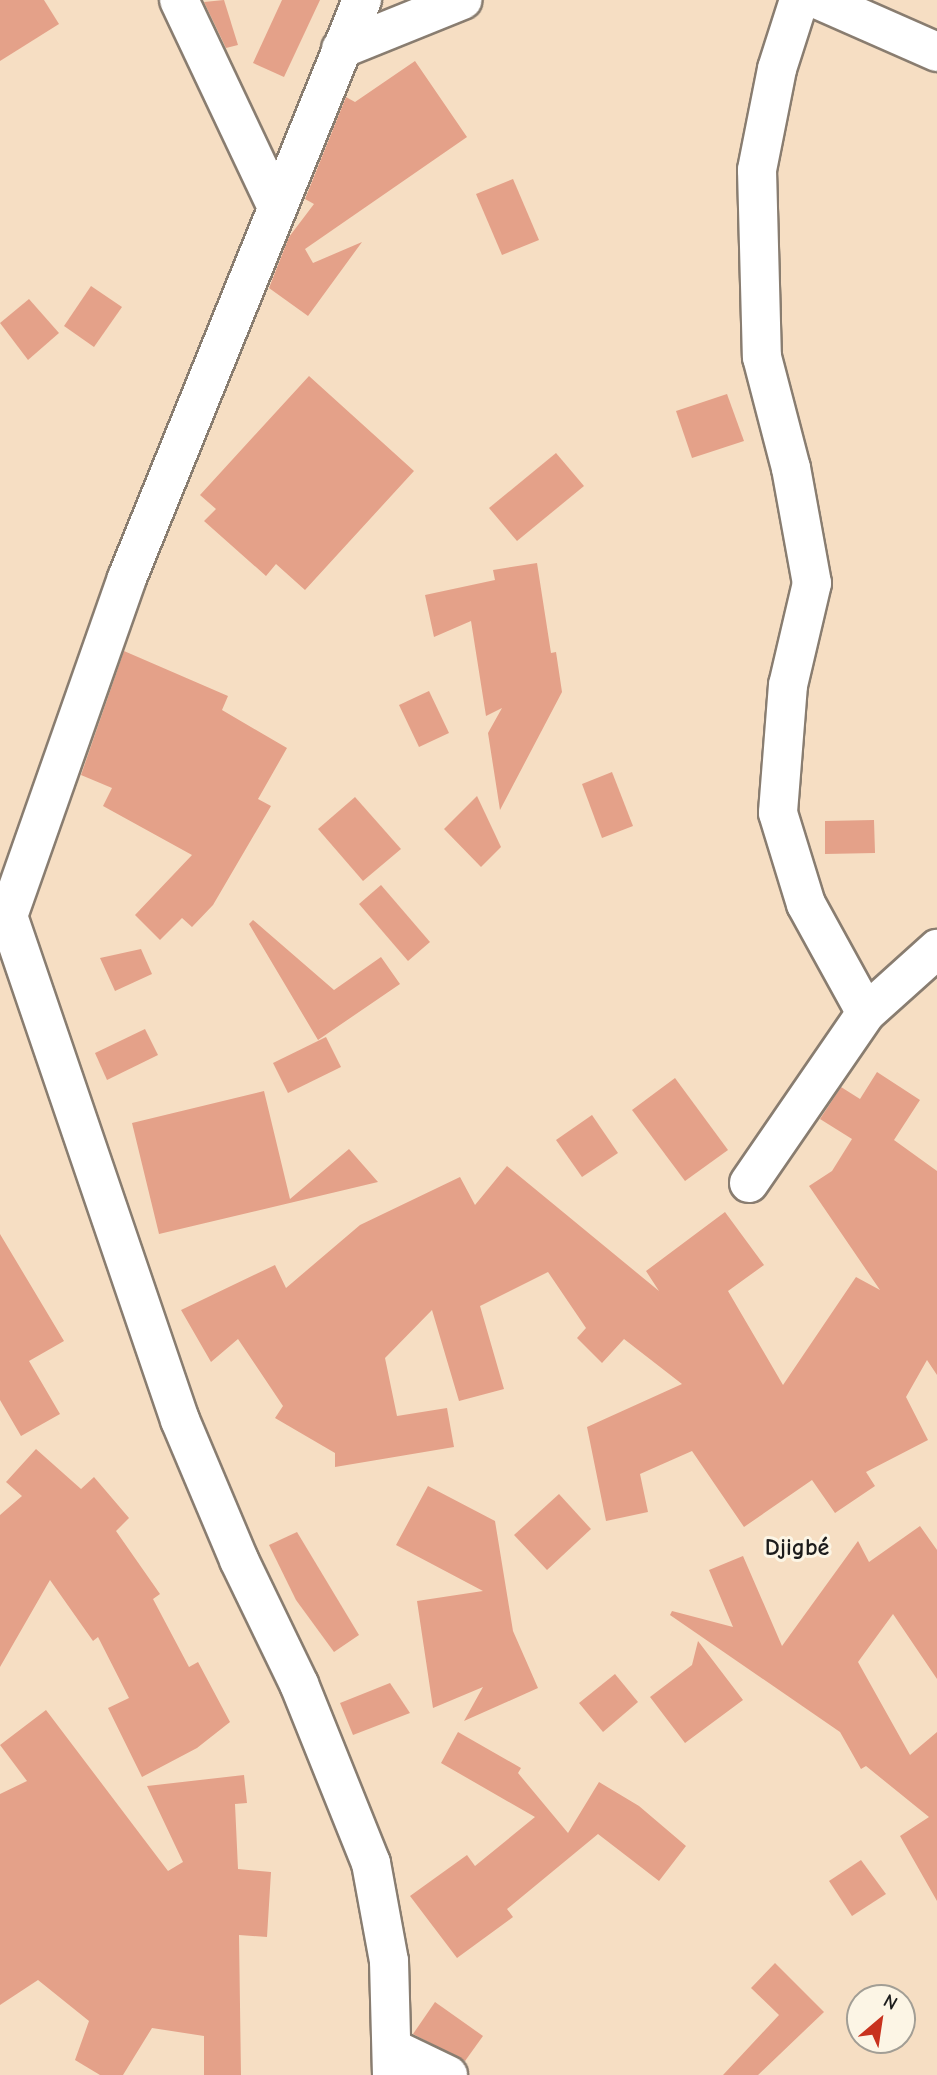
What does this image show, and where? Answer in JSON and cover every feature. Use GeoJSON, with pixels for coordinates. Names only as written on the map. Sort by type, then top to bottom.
{"type":"FeatureCollection","features":[{"type":"Feature","properties":{"kind":"street"},"geometry":{"type":"LineString","coordinates":[[179,0],[277,207]]}},
{"type":"Feature","properties":{"kind":"street"},"geometry":{"type":"LineString","coordinates":[[362,0],[127,578],[4,911],[180,1420],[239,1560],[299,1684],[371,1863],[389,1961],[393,2062],[448,2075]]}},
{"type":"Feature","properties":{"kind":"street"},"geometry":{"type":"LineString","coordinates":[[341,49],[462,0]]}},
{"type":"Feature","properties":{"kind":"street"},"geometry":{"type":"LineString","coordinates":[[799,0],[777,69],[757,170],[762,357],[791,468],[812,583],[788,685],[778,813],[806,904],[866,1013]]}},
{"type":"Feature","properties":{"kind":"street"},"geometry":{"type":"LineString","coordinates":[[819,0],[937,52]]}},
{"type":"Feature","properties":{"kind":"street"},"geometry":{"type":"LineString","coordinates":[[749,1183],[866,1013],[937,949]]}},
{"type":"Feature","properties":{"kind":"building"},"geometry":{"type":"Polygon","coordinates":[[[0,0],[44,0],[59,24],[0,61],[0,0]]]}},
{"type":"Feature","properties":{"kind":"building"},"geometry":{"type":"Polygon","coordinates":[[[224,0],[238,45],[226,48],[204,2],[224,0]]]}},
{"type":"Feature","properties":{"kind":"building"},"geometry":{"type":"Polygon","coordinates":[[[282,0],[320,0],[284,77],[253,63],[282,0]]]}},
{"type":"Feature","properties":{"kind":"building"},"geometry":{"type":"Polygon","coordinates":[[[415,61],[467,137],[305,249],[313,263],[362,242],[308,316],[269,288],[289,237],[314,204],[305,199],[346,97],[355,102],[415,61]]]}},
{"type":"Feature","properties":{"kind":"building"},"geometry":{"type":"Polygon","coordinates":[[[513,179],[539,240],[502,255],[476,194],[513,179]]]}},
{"type":"Feature","properties":{"kind":"building"},"geometry":{"type":"Polygon","coordinates":[[[91,286],[122,307],[94,347],[64,326],[91,286]]]}},
{"type":"Feature","properties":{"kind":"building"},"geometry":{"type":"Polygon","coordinates":[[[29,299],[59,333],[28,360],[0,323],[29,299]]]}},
{"type":"Feature","properties":{"kind":"building"},"geometry":{"type":"Polygon","coordinates":[[[309,376],[414,471],[305,590],[276,564],[266,576],[204,521],[216,509],[200,495],[309,376]]]}},
{"type":"Feature","properties":{"kind":"building"},"geometry":{"type":"Polygon","coordinates":[[[727,394],[744,441],[692,458],[676,411],[727,394]]]}},
{"type":"Feature","properties":{"kind":"building"},"geometry":{"type":"Polygon","coordinates":[[[556,453],[584,486],[517,541],[489,508],[556,453]]]}},
{"type":"Feature","properties":{"kind":"building"},"geometry":{"type":"Polygon","coordinates":[[[537,563],[551,653],[556,652],[562,692],[500,810],[488,733],[502,708],[486,716],[471,621],[434,637],[425,595],[495,580],[493,570],[537,563]]]}},
{"type":"Feature","properties":{"kind":"building"},"geometry":{"type":"Polygon","coordinates":[[[124,651],[228,696],[222,710],[287,748],[258,799],[271,806],[213,905],[192,927],[182,918],[160,940],[135,915],[192,855],[103,806],[112,788],[81,775],[124,651]]]}},
{"type":"Feature","properties":{"kind":"building"},"geometry":{"type":"Polygon","coordinates":[[[429,691],[449,733],[419,747],[399,705],[429,691]]]}},
{"type":"Feature","properties":{"kind":"building"},"geometry":{"type":"Polygon","coordinates":[[[612,772],[633,826],[602,838],[582,784],[612,772]]]}},
{"type":"Feature","properties":{"kind":"building"},"geometry":{"type":"Polygon","coordinates":[[[477,796],[501,847],[481,867],[444,829],[477,796]]]}},
{"type":"Feature","properties":{"kind":"building"},"geometry":{"type":"Polygon","coordinates":[[[355,797],[401,849],[363,881],[318,829],[355,797]]]}},
{"type":"Feature","properties":{"kind":"building"},"geometry":{"type":"Polygon","coordinates":[[[874,820],[875,853],[825,854],[825,821],[874,820]]]}},
{"type":"Feature","properties":{"kind":"building"},"geometry":{"type":"Polygon","coordinates":[[[381,885],[430,942],[408,961],[359,904],[381,885]]]}},
{"type":"Feature","properties":{"kind":"building"},"geometry":{"type":"Polygon","coordinates":[[[253,920],[334,990],[381,957],[400,984],[318,1040],[249,924],[253,920]]]}},
{"type":"Feature","properties":{"kind":"building"},"geometry":{"type":"Polygon","coordinates":[[[141,949],[152,974],[115,991],[100,958],[141,949]]]}},
{"type":"Feature","properties":{"kind":"building"},"geometry":{"type":"Polygon","coordinates":[[[145,1029],[158,1055],[107,1080],[95,1053],[145,1029]]]}},
{"type":"Feature","properties":{"kind":"building"},"geometry":{"type":"Polygon","coordinates":[[[326,1037],[341,1067],[288,1093],[273,1063],[326,1037]]]}},
{"type":"Feature","properties":{"kind":"building"},"geometry":{"type":"Polygon","coordinates":[[[877,1072],[920,1100],[894,1140],[937,1171],[937,1375],[927,1360],[906,1397],[928,1440],[866,1472],[875,1486],[835,1513],[812,1480],[744,1527],[692,1451],[640,1474],[648,1512],[606,1521],[587,1427],[682,1384],[624,1339],[602,1363],[577,1338],[586,1328],[548,1272],[480,1306],[504,1389],[459,1401],[432,1310],[385,1358],[397,1416],[447,1408],[454,1447],[335,1467],[335,1453],[275,1418],[283,1406],[238,1339],[211,1362],[181,1310],[275,1265],[286,1288],[360,1225],[460,1177],[475,1205],[507,1166],[659,1291],[646,1271],[725,1212],[764,1265],[728,1291],[783,1385],[856,1277],[880,1290],[809,1186],[832,1171],[852,1139],[820,1119],[841,1087],[860,1099],[877,1072]]]}},
{"type":"Feature","properties":{"kind":"building"},"geometry":{"type":"Polygon","coordinates":[[[675,1078],[728,1150],[685,1181],[632,1110],[675,1078]]]}},
{"type":"Feature","properties":{"kind":"building"},"geometry":{"type":"Polygon","coordinates":[[[264,1091],[290,1199],[349,1149],[378,1182],[159,1234],[132,1123],[264,1091]]]}},
{"type":"Feature","properties":{"kind":"building"},"geometry":{"type":"Polygon","coordinates":[[[592,1115],[618,1153],[582,1177],[556,1140],[592,1115]]]}},
{"type":"Feature","properties":{"kind":"building"},"geometry":{"type":"Polygon","coordinates":[[[0,1234],[64,1341],[29,1361],[60,1414],[21,1436],[0,1400],[0,1234]]]}},
{"type":"Feature","properties":{"kind":"building"},"geometry":{"type":"Polygon","coordinates":[[[36,1449],[81,1489],[94,1477],[129,1518],[116,1531],[160,1594],[153,1599],[189,1667],[198,1662],[230,1722],[197,1748],[142,1777],[108,1708],[129,1698],[98,1637],[93,1641],[50,1580],[0,1667],[0,1515],[22,1496],[6,1482],[36,1449]]]}},
{"type":"Feature","properties":{"kind":"building"},"geometry":{"type":"Polygon","coordinates":[[[428,1486],[495,1521],[513,1631],[538,1688],[464,1721],[483,1687],[433,1708],[417,1601],[483,1591],[396,1545],[428,1486]]]}},
{"type":"Feature","properties":{"kind":"building"},"geometry":{"type":"Polygon","coordinates":[[[559,1494],[591,1529],[547,1570],[514,1535],[559,1494]]]}},
{"type":"Feature","properties":{"kind":"building"},"geometry":{"type":"Polygon","coordinates":[[[920,1526],[937,1550],[937,1679],[893,1614],[858,1662],[910,1755],[937,1732],[937,1901],[900,1836],[929,1817],[866,1766],[861,1769],[840,1732],[670,1615],[672,1611],[733,1627],[709,1570],[743,1556],[782,1646],[858,1541],[869,1562],[920,1526]]]}},
{"type":"Feature","properties":{"kind":"building"},"geometry":{"type":"Polygon","coordinates":[[[297,1532],[359,1635],[334,1652],[296,1600],[269,1545],[297,1532]]]}},
{"type":"Feature","properties":{"kind":"building"},"geometry":{"type":"Polygon","coordinates":[[[698,1641],[743,1700],[685,1743],[650,1697],[692,1665],[698,1641]]]}},
{"type":"Feature","properties":{"kind":"building"},"geometry":{"type":"Polygon","coordinates":[[[615,1674],[638,1702],[603,1732],[579,1703],[615,1674]]]}},
{"type":"Feature","properties":{"kind":"building"},"geometry":{"type":"Polygon","coordinates":[[[390,1683],[410,1713],[353,1735],[340,1703],[390,1683]]]}},
{"type":"Feature","properties":{"kind":"building"},"geometry":{"type":"Polygon","coordinates":[[[46,1710],[168,1871],[183,1862],[147,1786],[244,1775],[247,1803],[235,1804],[238,1869],[271,1872],[267,1937],[239,1935],[241,2075],[204,2075],[204,2036],[152,2028],[123,2075],[100,2075],[75,2060],[89,2021],[38,1980],[0,2005],[0,1794],[27,1781],[0,1745],[46,1710]]]}},
{"type":"Feature","properties":{"kind":"building"},"geometry":{"type":"Polygon","coordinates":[[[458,1732],[521,1768],[518,1773],[568,1833],[599,1782],[639,1806],[686,1846],[659,1881],[598,1834],[507,1909],[513,1917],[457,1958],[410,1896],[467,1855],[475,1866],[535,1817],[441,1763],[458,1732]]]}},
{"type":"Feature","properties":{"kind":"building"},"geometry":{"type":"Polygon","coordinates":[[[861,1860],[886,1894],[852,1916],[829,1881],[861,1860]]]}},
{"type":"Feature","properties":{"kind":"building"},"geometry":{"type":"Polygon","coordinates":[[[775,1963],[824,2012],[758,2075],[723,2075],[779,2015],[751,1988],[775,1963]]]}},
{"type":"Feature","properties":{"kind":"building"},"geometry":{"type":"Polygon","coordinates":[[[435,2002],[483,2036],[465,2061],[413,2034],[435,2002]]]}},
{"type":"Feature","properties":{"kind":"district","name":"Djigbé"},"geometry":{"type":"Point","coordinates":[797,1548]}}]}
